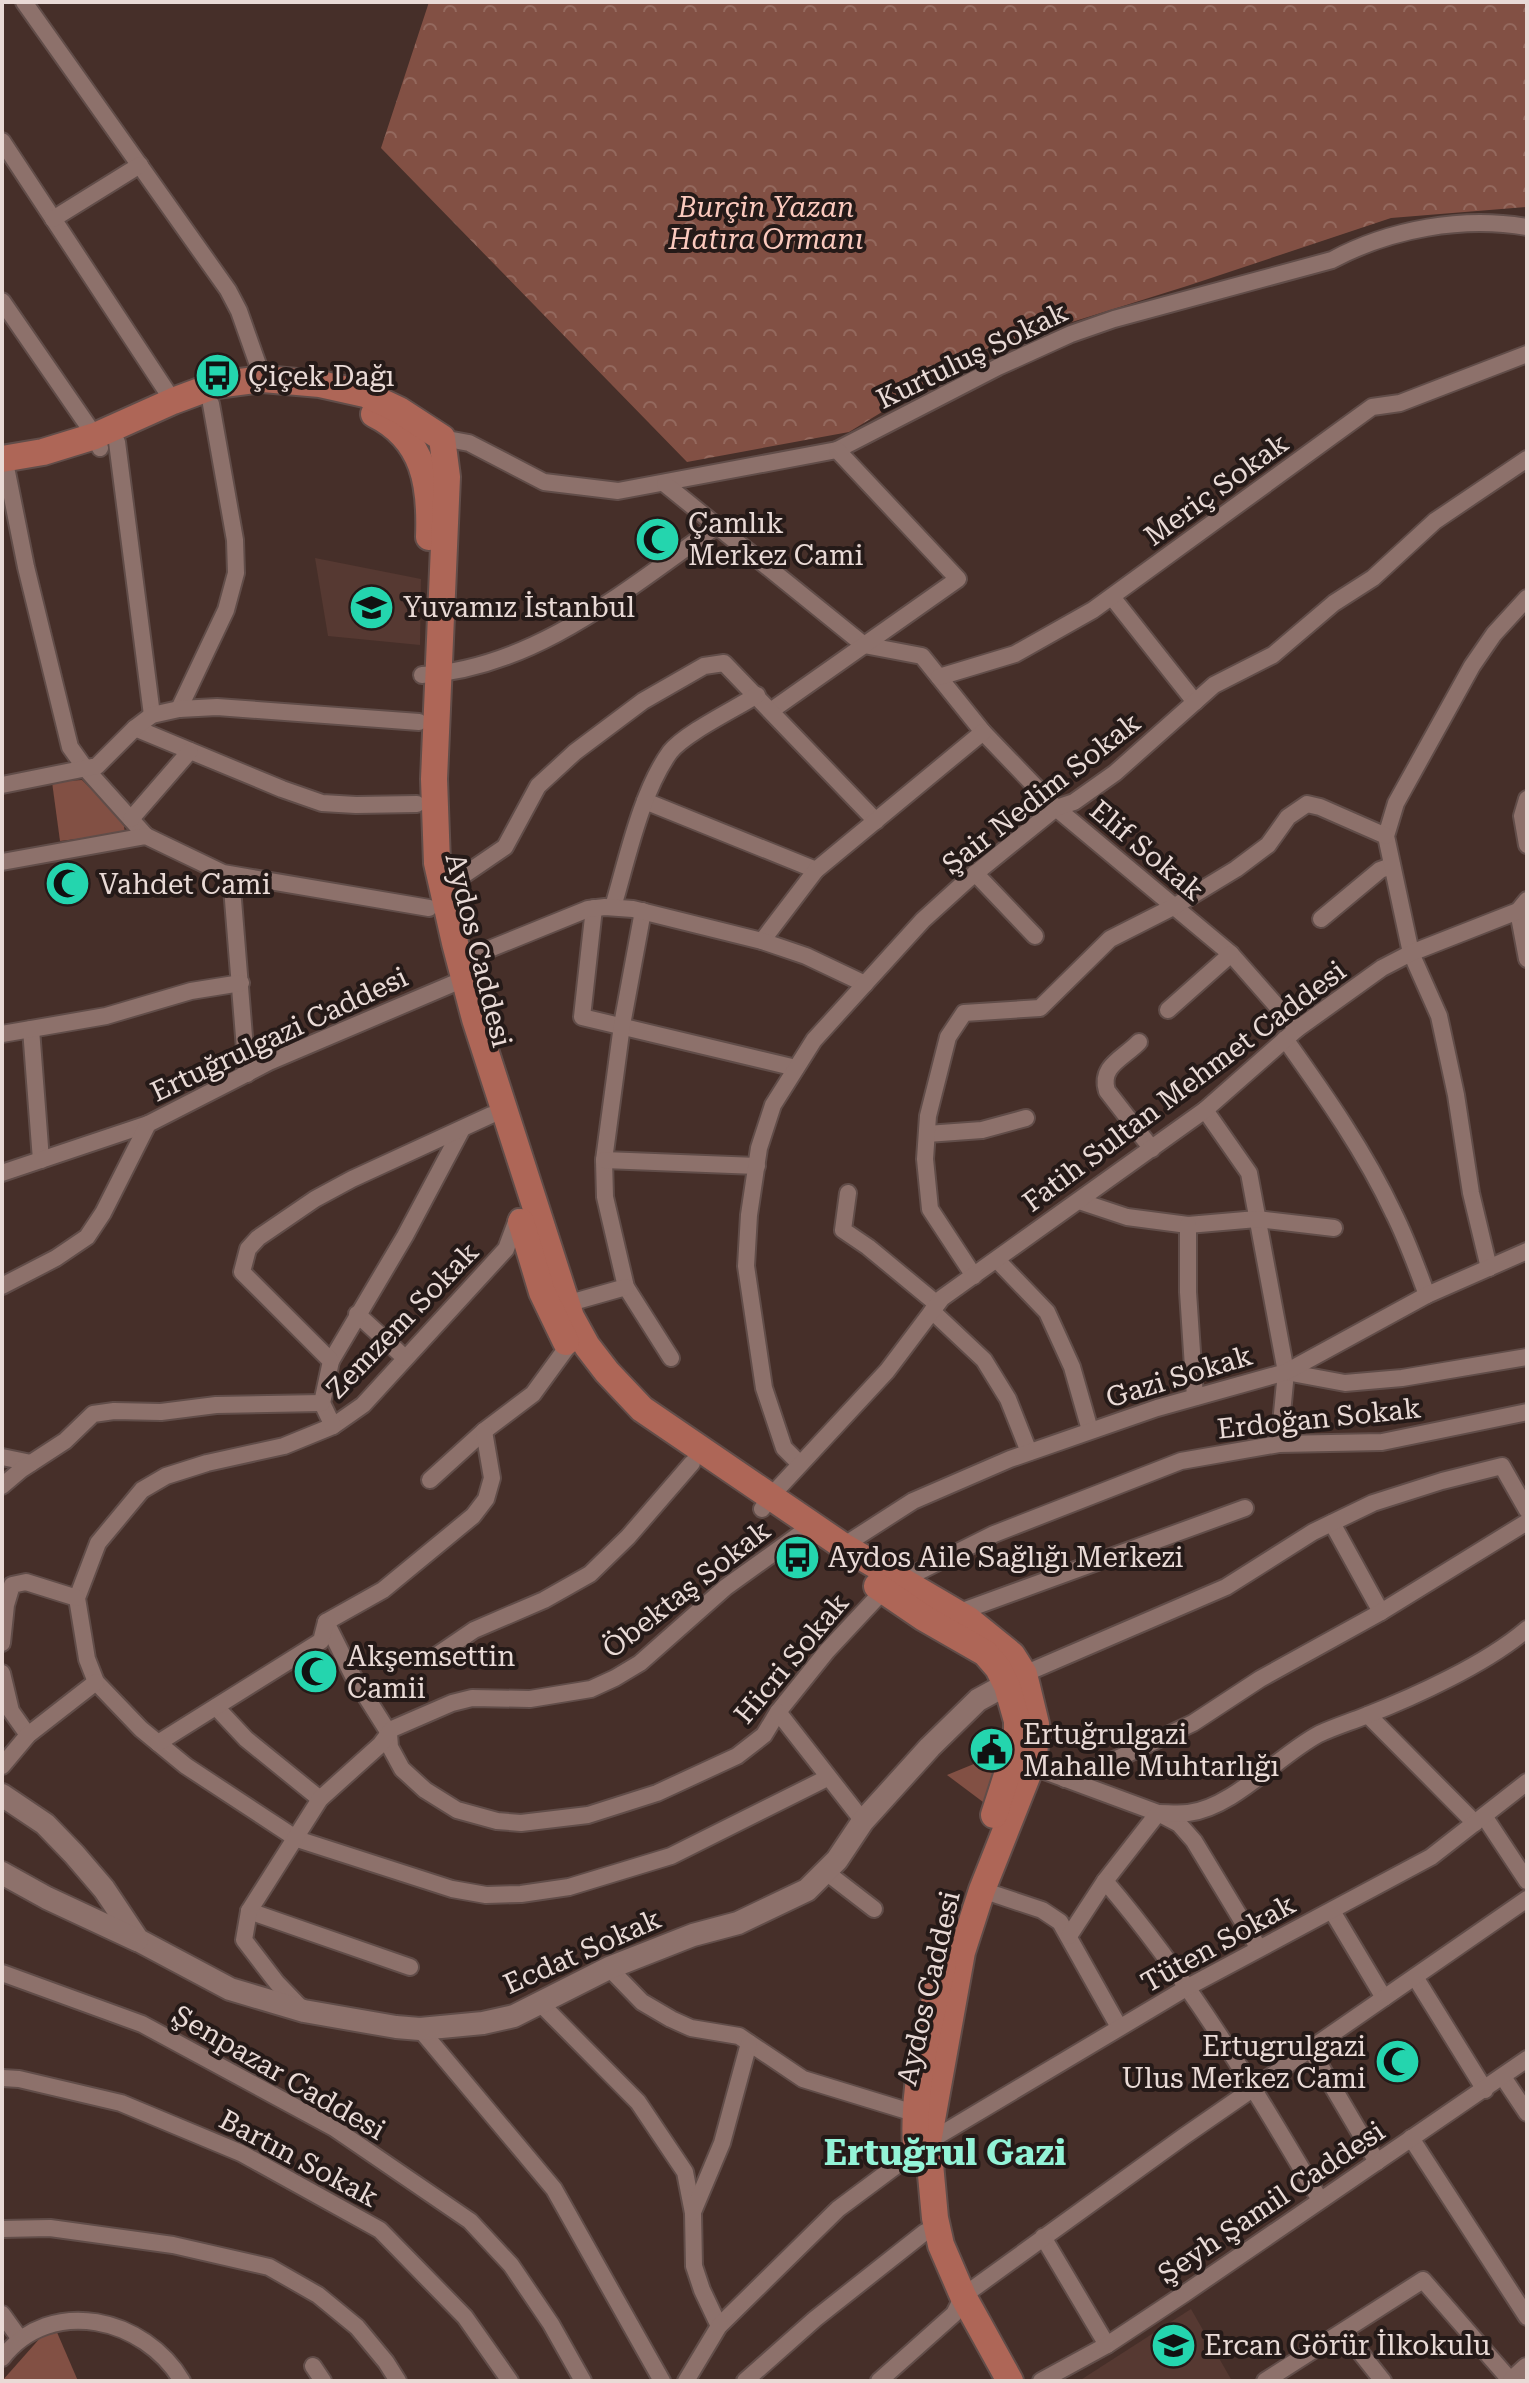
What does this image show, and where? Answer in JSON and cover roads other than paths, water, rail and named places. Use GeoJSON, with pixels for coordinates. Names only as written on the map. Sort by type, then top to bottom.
{"type":"FeatureCollection","features":[{"type":"Feature","properties":{"kind":"main road"},"geometry":{"type":"LineString","coordinates":[[104,442],[173,401],[216,385],[263,379],[320,384],[365,394],[399,410],[431,447]]}},
{"type":"Feature","properties":{"kind":"main road"},"geometry":{"type":"LineString","coordinates":[[4,467],[43,452],[104,442],[211,404],[254,396],[292,395],[351,406],[390,423],[431,447]]}},
{"type":"Feature","properties":{"kind":"main road","name":"Aydos Caddesi"},"geometry":{"type":"LineString","coordinates":[[431,447],[427,488],[436,899]]}},
{"type":"Feature","properties":{"kind":"main road","name":"Aydos Caddesi"},"geometry":{"type":"LineString","coordinates":[[430,674],[419,722],[418,836],[458,975],[566,1304],[587,1346],[633,1402],[767,1502],[800,1534],[892,1586],[957,1613],[1012,1655],[1017,1744],[1004,1791],[954,1916],[929,2023],[914,2113],[938,2235],[958,2305],[1010,2381]]}},
{"type":"Feature","properties":{"kind":"main road","name":"Aydos Caddesi"},"geometry":{"type":"LineString","coordinates":[[458,975],[491,1115],[547,1307],[568,1346],[611,1404],[638,1427],[692,1463],[843,1546],[892,1586],[985,1653],[998,1668],[1015,1680],[1036,1724],[1031,1766],[982,1890],[962,1952],[922,2146],[925,2232],[996,2381]]}},
{"type":"Feature","properties":{"kind":"street"},"geometry":{"type":"LineString","coordinates":[[24,2],[228,290],[239,311],[263,379]]}},
{"type":"Feature","properties":{"kind":"street"},"geometry":{"type":"LineString","coordinates":[[2,141],[173,401]]}},
{"type":"Feature","properties":{"kind":"street"},"geometry":{"type":"LineString","coordinates":[[53,219],[140,165]]}},
{"type":"Feature","properties":{"kind":"street","name":"Kurtuluş Sokak"},"geometry":{"type":"LineString","coordinates":[[431,447],[469,443],[544,482],[618,491],[837,450],[998,367],[1071,334],[1114,319],[1332,260],[1358,246],[1408,230],[1439,225],[1527,227]]}},
{"type":"Feature","properties":{"kind":"street"},"geometry":{"type":"LineString","coordinates":[[2,301],[104,442],[152,715]]}},
{"type":"Feature","properties":{"kind":"street","name":"Meriç Sokak"},"geometry":{"type":"LineString","coordinates":[[939,677],[1015,654],[1112,597],[1372,407],[1400,403],[1527,354]]}},
{"type":"Feature","properties":{"kind":"street"},"geometry":{"type":"LineString","coordinates":[[179,709],[226,610],[236,573],[235,540],[211,404]]}},
{"type":"Feature","properties":{"kind":"street"},"geometry":{"type":"LineString","coordinates":[[772,710],[958,579],[837,450]]}},
{"type":"Feature","properties":{"kind":"street","name":"Şair Nedim Sokak"},"geometry":{"type":"LineString","coordinates":[[800,1464],[784,1448],[764,1388],[746,1266],[749,1215],[757,1166],[773,1105],[814,1040],[923,920],[975,873],[1056,808],[1074,802],[1115,773],[1214,685],[1273,655],[1334,603],[1373,578],[1435,521],[1527,459]]}},
{"type":"Feature","properties":{"kind":"street"},"geometry":{"type":"LineString","coordinates":[[4,467],[70,747],[146,836],[231,875],[436,899],[505,847],[538,786],[575,752],[643,701],[704,666],[724,663],[876,821]]}},
{"type":"Feature","properties":{"kind":"street","name":"Elif Sokak"},"geometry":{"type":"LineString","coordinates":[[665,484],[864,645],[922,656],[983,732],[1056,808],[1231,954],[1291,1034],[1380,1186],[1427,1295]]}},
{"type":"Feature","properties":{"kind":"street"},"geometry":{"type":"LineString","coordinates":[[430,674],[512,656],[574,624],[717,526]]}},
{"type":"Feature","properties":{"kind":"street"},"geometry":{"type":"LineString","coordinates":[[1112,597],[1195,702]]}},
{"type":"Feature","properties":{"kind":"street"},"geometry":{"type":"LineString","coordinates":[[1489,1268],[1471,1193],[1456,1095],[1439,1016],[1411,953],[1386,836],[1396,803],[1472,666],[1494,634],[1527,598]]}},
{"type":"Feature","properties":{"kind":"street"},"geometry":{"type":"LineString","coordinates":[[613,907],[645,801],[671,751],[701,728],[757,695]]}},
{"type":"Feature","properties":{"kind":"street"},"geometry":{"type":"LineString","coordinates":[[2,785],[97,766],[152,715],[179,709],[217,707],[419,722]]}},
{"type":"Feature","properties":{"kind":"street"},"geometry":{"type":"LineString","coordinates":[[135,728],[322,803],[417,804]]}},
{"type":"Feature","properties":{"kind":"street"},"geometry":{"type":"LineString","coordinates":[[762,941],[816,870],[983,732]]}},
{"type":"Feature","properties":{"kind":"street"},"geometry":{"type":"LineString","coordinates":[[131,819],[190,751]]}},
{"type":"Feature","properties":{"kind":"street"},"geometry":{"type":"LineString","coordinates":[[1527,799],[1522,816],[1527,845]]}},
{"type":"Feature","properties":{"kind":"street"},"geometry":{"type":"LineString","coordinates":[[645,801],[816,870]]}},
{"type":"Feature","properties":{"kind":"street"},"geometry":{"type":"LineString","coordinates":[[974,1276],[930,1209],[925,1159],[928,1116],[948,1037],[964,1013],[1040,1008],[1110,939],[1214,884],[1261,851],[1288,817],[1307,804],[1386,836]]}},
{"type":"Feature","properties":{"kind":"street"},"geometry":{"type":"LineString","coordinates":[[2,862],[146,836]]}},
{"type":"Feature","properties":{"kind":"street"},"geometry":{"type":"LineString","coordinates":[[1321,919],[1380,870],[1391,866]]}},
{"type":"Feature","properties":{"kind":"street"},"geometry":{"type":"LineString","coordinates":[[975,873],[1035,936]]}},
{"type":"Feature","properties":{"kind":"street"},"geometry":{"type":"LineString","coordinates":[[231,875],[247,1074]]}},
{"type":"Feature","properties":{"kind":"street"},"geometry":{"type":"LineString","coordinates":[[1522,906],[1527,959]]}},
{"type":"Feature","properties":{"kind":"street","name":"Fatih Sultan Mehmet Caddesi"},"geometry":{"type":"LineString","coordinates":[[767,1502],[887,1371],[935,1308],[974,1276],[1205,1110],[1291,1034],[1382,968],[1522,906]]}},
{"type":"Feature","properties":{"kind":"street"},"geometry":{"type":"LineString","coordinates":[[594,908],[582,1017],[796,1068]]}},
{"type":"Feature","properties":{"kind":"street","name":"Ertuğrulgazi Caddesi"},"geometry":{"type":"LineString","coordinates":[[2,1286],[56,1258],[87,1237],[103,1213],[148,1124],[594,908],[643,911],[762,941],[806,956],[865,984]]}},
{"type":"Feature","properties":{"kind":"street"},"geometry":{"type":"LineString","coordinates":[[643,911],[622,1025],[604,1160],[605,1197],[626,1287],[671,1358]]}},
{"type":"Feature","properties":{"kind":"street"},"geometry":{"type":"LineString","coordinates":[[1168,1010],[1231,954]]}},
{"type":"Feature","properties":{"kind":"street"},"geometry":{"type":"LineString","coordinates":[[2,1034],[106,1016],[191,991],[241,983]]}},
{"type":"Feature","properties":{"kind":"street"},"geometry":{"type":"LineString","coordinates":[[31,1029],[41,1160]]}},
{"type":"Feature","properties":{"kind":"street"},"geometry":{"type":"LineString","coordinates":[[1139,1042],[1107,1070],[1105,1085],[1152,1149]]}},
{"type":"Feature","properties":{"kind":"street"},"geometry":{"type":"LineString","coordinates":[[1205,1110],[1249,1173],[1286,1372],[1279,1444]]}},
{"type":"Feature","properties":{"kind":"street"},"geometry":{"type":"LineString","coordinates":[[331,1361],[242,1272],[248,1249],[258,1238],[315,1199],[491,1115]]}},
{"type":"Feature","properties":{"kind":"street"},"geometry":{"type":"LineString","coordinates":[[927,1134],[982,1130],[1026,1118]]}},
{"type":"Feature","properties":{"kind":"street"},"geometry":{"type":"LineString","coordinates":[[2,1173],[148,1124]]}},
{"type":"Feature","properties":{"kind":"street"},"geometry":{"type":"LineString","coordinates":[[333,1426],[322,1403],[331,1361],[405,1236],[462,1129]]}},
{"type":"Feature","properties":{"kind":"street"},"geometry":{"type":"LineString","coordinates":[[604,1160],[757,1166]]}},
{"type":"Feature","properties":{"kind":"street"},"geometry":{"type":"LineString","coordinates":[[848,1193],[843,1230],[868,1247],[935,1308],[984,1360],[1008,1399],[1029,1452]]}},
{"type":"Feature","properties":{"kind":"street"},"geometry":{"type":"LineString","coordinates":[[1079,1201],[1127,1217],[1188,1225],[1257,1219],[1334,1228]]}},
{"type":"Feature","properties":{"kind":"street","name":"Zemzem Sokak"},"geometry":{"type":"LineString","coordinates":[[77,1598],[98,1543],[142,1490],[166,1476],[207,1463],[284,1446],[333,1426],[363,1405],[506,1249],[519,1215]]}},
{"type":"Feature","properties":{"kind":"street"},"geometry":{"type":"LineString","coordinates":[[1188,1225],[1188,1292],[1195,1397]]}},
{"type":"Feature","properties":{"kind":"street","name":"Gazi Sokak"},"geometry":{"type":"LineString","coordinates":[[843,1546],[913,1501],[1029,1452],[1195,1397],[1286,1372],[1427,1295],[1527,1251]]}},
{"type":"Feature","properties":{"kind":"street"},"geometry":{"type":"LineString","coordinates":[[997,1260],[1047,1312],[1072,1367],[1090,1430]]}},
{"type":"Feature","properties":{"kind":"street"},"geometry":{"type":"LineString","coordinates":[[566,1304],[626,1287]]}},
{"type":"Feature","properties":{"kind":"street"},"geometry":{"type":"LineString","coordinates":[[357,1314],[405,1358]]}},
{"type":"Feature","properties":{"kind":"street"},"geometry":{"type":"LineString","coordinates":[[430,1480],[484,1431],[533,1394],[568,1346]]}},
{"type":"Feature","properties":{"kind":"street"},"geometry":{"type":"LineString","coordinates":[[1286,1372],[1345,1383],[1402,1378],[1527,1357]]}},
{"type":"Feature","properties":{"kind":"street"},"geometry":{"type":"LineString","coordinates":[[2,1486],[65,1441],[93,1414],[161,1412],[216,1405],[322,1403]]}},
{"type":"Feature","properties":{"kind":"street","name":"Erdoğan Sokak"},"geometry":{"type":"LineString","coordinates":[[892,1586],[994,1534],[1181,1461],[1279,1444],[1382,1442],[1527,1412]]}},
{"type":"Feature","properties":{"kind":"street"},"geometry":{"type":"LineString","coordinates":[[158,1743],[321,1641],[326,1622],[383,1590],[473,1516],[486,1499],[492,1478],[484,1431]]}},
{"type":"Feature","properties":{"kind":"street"},"geometry":{"type":"LineString","coordinates":[[2,1457],[31,1463]]}},
{"type":"Feature","properties":{"kind":"street"},"geometry":{"type":"LineString","coordinates":[[430,1660],[474,1630],[544,1600],[590,1574],[628,1537],[692,1463]]}},
{"type":"Feature","properties":{"kind":"street"},"geometry":{"type":"LineString","coordinates":[[1015,1680],[1226,1587],[1313,1532],[1373,1503],[1502,1466],[1527,1510]]}},
{"type":"Feature","properties":{"kind":"street"},"geometry":{"type":"LineString","coordinates":[[957,1613],[1245,1508]]}},
{"type":"Feature","properties":{"kind":"street"},"geometry":{"type":"LineString","coordinates":[[1065,1779],[1193,1723],[1260,1679],[1381,1612],[1527,1522]]}},
{"type":"Feature","properties":{"kind":"street"},"geometry":{"type":"LineString","coordinates":[[1332,1523],[1381,1612]]}},
{"type":"Feature","properties":{"kind":"street","name":"Öbektaş Sokak"},"geometry":{"type":"LineString","coordinates":[[249,1911],[320,1799],[380,1745],[392,1729],[452,1703],[472,1698],[530,1699],[591,1689],[615,1678],[640,1663],[726,1587],[800,1534]]}},
{"type":"Feature","properties":{"kind":"street"},"geometry":{"type":"LineString","coordinates":[[2,1643],[6,1605],[12,1585],[26,1582],[77,1598],[87,1659],[96,1682],[186,1766],[297,1839],[452,1889],[486,1895],[569,1887],[671,1856],[827,1778]]}},
{"type":"Feature","properties":{"kind":"street","name":"Hicri Sokak"},"geometry":{"type":"LineString","coordinates":[[326,1622],[353,1676],[389,1733],[390,1747],[402,1769],[440,1801],[476,1817],[521,1823],[588,1815],[657,1793],[737,1756],[764,1735],[778,1712],[827,1651],[892,1586]]}},
{"type":"Feature","properties":{"kind":"street"},"geometry":{"type":"LineString","coordinates":[[1158,1813],[1191,1813],[1237,1793],[1274,1763],[1320,1734],[1368,1715],[1507,1646],[1527,1629]]}},
{"type":"Feature","properties":{"kind":"street"},"geometry":{"type":"LineString","coordinates":[[2,1673],[11,1711],[28,1735]]}},
{"type":"Feature","properties":{"kind":"street","name":"Ecdat Sokak"},"geometry":{"type":"LineString","coordinates":[[2,1795],[45,1824],[74,1854],[104,1889],[138,1940],[230,1989],[304,2011],[420,2029],[483,2023],[514,2016],[609,1968],[693,1935],[738,1923],[807,1890],[837,1860],[863,1821],[930,1747],[978,1700],[1015,1680]]}},
{"type":"Feature","properties":{"kind":"street"},"geometry":{"type":"LineString","coordinates":[[2,1766],[28,1735],[96,1682]]}},
{"type":"Feature","properties":{"kind":"street"},"geometry":{"type":"LineString","coordinates":[[216,1707],[246,1739],[320,1799]]}},
{"type":"Feature","properties":{"kind":"street"},"geometry":{"type":"LineString","coordinates":[[778,1712],[863,1821]]}},
{"type":"Feature","properties":{"kind":"street"},"geometry":{"type":"LineString","coordinates":[[1368,1715],[1480,1819],[1527,1881]]}},
{"type":"Feature","properties":{"kind":"street"},"geometry":{"type":"LineString","coordinates":[[1031,1766],[1158,1813],[1179,1824],[1194,1841],[1258,1947]]}},
{"type":"Feature","properties":{"kind":"street","name":"Tüten Sokak"},"geometry":{"type":"LineString","coordinates":[[686,2381],[719,2326],[838,2209],[922,2146],[1258,1947],[1431,1857],[1527,1782]]}},
{"type":"Feature","properties":{"kind":"street"},"geometry":{"type":"LineString","coordinates":[[1069,1936],[1105,1881],[1158,1813]]}},
{"type":"Feature","properties":{"kind":"street"},"geometry":{"type":"LineString","coordinates":[[826,1872],[874,1909]]}},
{"type":"Feature","properties":{"kind":"street"},"geometry":{"type":"LineString","coordinates":[[2,1873],[47,1898],[138,1940]]}},
{"type":"Feature","properties":{"kind":"street"},"geometry":{"type":"LineString","coordinates":[[1105,1881],[1145,1928],[1188,1987],[1254,2088],[1320,2200]]}},
{"type":"Feature","properties":{"kind":"street"},"geometry":{"type":"LineString","coordinates":[[982,1890],[1042,1910],[1060,1922],[1119,2027]]}},
{"type":"Feature","properties":{"kind":"street"},"geometry":{"type":"LineString","coordinates":[[879,2381],[958,2305],[1043,2237],[1527,1899]]}},
{"type":"Feature","properties":{"kind":"street"},"geometry":{"type":"LineString","coordinates":[[304,2011],[277,1983],[244,1940],[249,1911],[410,1967]]}},
{"type":"Feature","properties":{"kind":"street"},"geometry":{"type":"LineString","coordinates":[[1332,1911],[1384,1998]]}},
{"type":"Feature","properties":{"kind":"street"},"geometry":{"type":"LineString","coordinates":[[609,1968],[642,2002],[671,2019],[691,2028],[739,2036],[803,2079],[914,2113]]}},
{"type":"Feature","properties":{"kind":"street","name":"Şenpazar Caddesi"},"geometry":{"type":"LineString","coordinates":[[2,1973],[142,2024],[334,2128],[470,2221],[511,2265],[551,2324],[583,2381]]}},
{"type":"Feature","properties":{"kind":"street"},"geometry":{"type":"LineString","coordinates":[[1415,1977],[1485,2090]]}},
{"type":"Feature","properties":{"kind":"street"},"geometry":{"type":"LineString","coordinates":[[539,2002],[638,2102],[685,2172],[693,2213],[694,2266],[719,2326]]}},
{"type":"Feature","properties":{"kind":"street"},"geometry":{"type":"LineString","coordinates":[[420,2029],[554,2189],[662,2381]]}},
{"type":"Feature","properties":{"kind":"street"},"geometry":{"type":"LineString","coordinates":[[693,2213],[722,2143],[749,2043]]}},
{"type":"Feature","properties":{"kind":"street"},"geometry":{"type":"LineString","coordinates":[[1311,2050],[1377,2162]]}},
{"type":"Feature","properties":{"kind":"street","name":"Şeyh Şamil Caddesi"},"geometry":{"type":"LineString","coordinates":[[1041,2381],[1107,2345],[1527,2059]]}},
{"type":"Feature","properties":{"kind":"street"},"geometry":{"type":"LineString","coordinates":[[1503,2077],[1527,2113]]}},
{"type":"Feature","properties":{"kind":"street","name":"Bartın Sokak"},"geometry":{"type":"LineString","coordinates":[[2,2078],[19,2079],[121,2103],[241,2153],[380,2230],[465,2317],[510,2381]]}},
{"type":"Feature","properties":{"kind":"street"},"geometry":{"type":"LineString","coordinates":[[1411,2138],[1527,2317]]}},
{"type":"Feature","properties":{"kind":"street"},"geometry":{"type":"LineString","coordinates":[[2,2229],[50,2228],[111,2236],[173,2245],[269,2267],[318,2295],[357,2327],[398,2381]]}},
{"type":"Feature","properties":{"kind":"street"},"geometry":{"type":"LineString","coordinates":[[745,2381],[815,2319],[925,2232]]}},
{"type":"Feature","properties":{"kind":"street"},"geometry":{"type":"LineString","coordinates":[[1043,2237],[1107,2345]]}},
{"type":"Feature","properties":{"kind":"street"},"geometry":{"type":"LineString","coordinates":[[1265,2381],[1423,2280],[1513,2381],[1527,2369]]}},
{"type":"Feature","properties":{"kind":"street"},"geometry":{"type":"LineString","coordinates":[[2,2314],[20,2339]]}},
{"type":"Feature","properties":{"kind":"street"},"geometry":{"type":"LineString","coordinates":[[2,2358],[20,2339],[44,2325],[61,2320],[88,2321],[108,2325],[151,2347],[182,2381]]}},
{"type":"Feature","properties":{"kind":"street"},"geometry":{"type":"LineString","coordinates":[[1344,2332],[1383,2381]]}},
{"type":"Feature","properties":{"kind":"street"},"geometry":{"type":"LineString","coordinates":[[313,2366],[323,2381]]}},
{"type":"Feature","properties":{"kind":"place","name":"Çiçek Dağı"},"geometry":{"type":"Point","coordinates":[217,376]}},
{"type":"Feature","properties":{"kind":"place","name":"Çamlık Merkez Cami"},"geometry":{"type":"Point","coordinates":[657,539]}},
{"type":"Feature","properties":{"kind":"place","name":"Yuvamız İstanbul"},"geometry":{"type":"Point","coordinates":[372,607]}},
{"type":"Feature","properties":{"kind":"place","name":"Vahdet Cami"},"geometry":{"type":"Point","coordinates":[68,884]}},
{"type":"Feature","properties":{"kind":"place","name":"Aydos Aile Sağlığı Merkezi"},"geometry":{"type":"Point","coordinates":[797,1557]}},
{"type":"Feature","properties":{"kind":"place","name":"Akşemsettin Camii"},"geometry":{"type":"Point","coordinates":[316,1672]}},
{"type":"Feature","properties":{"kind":"place","name":"Ertuğrulgazi Mahalle Muhtarlığı"},"geometry":{"type":"Point","coordinates":[992,1750]}},
{"type":"Feature","properties":{"kind":"place","name":"Ertugrulgazi Ulus Merkez Cami"},"geometry":{"type":"Point","coordinates":[1397,2062]}},
{"type":"Feature","properties":{"kind":"place","name":"Ercan Görür İlkokulu"},"geometry":{"type":"Point","coordinates":[1173,2345]}},
{"type":"Feature","properties":{"kind":"district","name":"Ertuğrul Gazi"},"geometry":{"type":"Point","coordinates":[945,2152]}},
{"type":"Feature","properties":{"kind":"park label","name":"Burçin Yazan Hatıra Ormanı"},"geometry":{"type":"Point","coordinates":[766,223]}}]}
